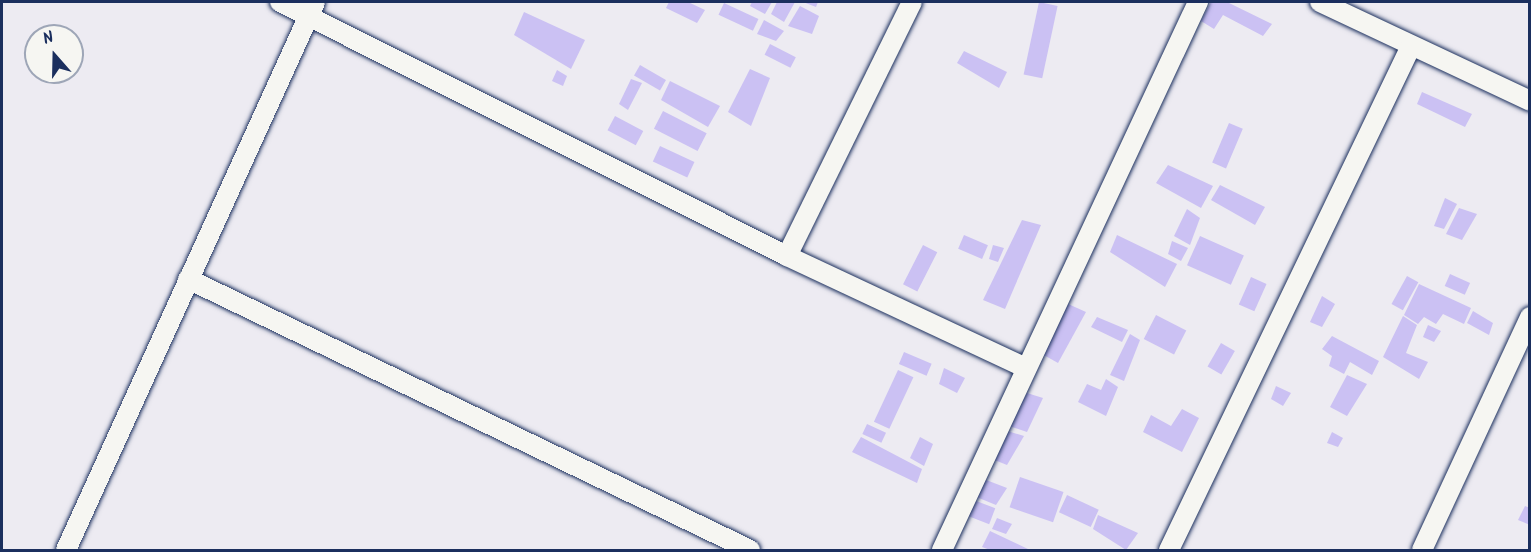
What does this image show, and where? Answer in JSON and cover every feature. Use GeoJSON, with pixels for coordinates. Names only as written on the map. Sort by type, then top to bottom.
{"type":"FeatureCollection","features":[{"type":"Feature","properties":{"kind":"street"},"geometry":{"type":"LineString","coordinates":[[280,2],[311,8],[787,256],[1026,368]]}},
{"type":"Feature","properties":{"kind":"street"},"geometry":{"type":"LineString","coordinates":[[787,256],[912,2]]}},
{"type":"Feature","properties":{"kind":"street"},"geometry":{"type":"LineString","coordinates":[[942,550],[1198,2]]}},
{"type":"Feature","properties":{"kind":"street"},"geometry":{"type":"LineString","coordinates":[[1320,2],[1530,101]]}},
{"type":"Feature","properties":{"kind":"street"},"geometry":{"type":"LineString","coordinates":[[66,550],[311,8]]}},
{"type":"Feature","properties":{"kind":"street"},"geometry":{"type":"LineString","coordinates":[[1169,550],[1411,46]]}},
{"type":"Feature","properties":{"kind":"street"},"geometry":{"type":"LineString","coordinates":[[188,279],[750,550]]}},
{"type":"Feature","properties":{"kind":"street"},"geometry":{"type":"LineString","coordinates":[[1422,550],[1530,317]]}},
{"type":"Feature","properties":{"kind":"building"},"geometry":{"type":"Polygon","coordinates":[[[669,2],[688,2],[705,10],[697,23],[666,8],[669,2]]]}},
{"type":"Feature","properties":{"kind":"building"},"geometry":{"type":"Polygon","coordinates":[[[752,2],[772,2],[765,14],[750,6],[752,2]]]}},
{"type":"Feature","properties":{"kind":"building"},"geometry":{"type":"Polygon","coordinates":[[[777,2],[795,2],[784,22],[771,14],[777,2]]]}},
{"type":"Feature","properties":{"kind":"building"},"geometry":{"type":"Polygon","coordinates":[[[803,2],[818,2],[816,7],[803,2]]]}},
{"type":"Feature","properties":{"kind":"building"},"geometry":{"type":"Polygon","coordinates":[[[1039,2],[1058,6],[1042,78],[1024,74],[1039,2]]]}},
{"type":"Feature","properties":{"kind":"building"},"geometry":{"type":"Polygon","coordinates":[[[1211,2],[1227,2],[1272,24],[1263,36],[1223,15],[1214,29],[1201,21],[1211,2]]]}},
{"type":"Feature","properties":{"kind":"building"},"geometry":{"type":"Polygon","coordinates":[[[724,3],[758,19],[753,31],[719,15],[724,3]]]}},
{"type":"Feature","properties":{"kind":"building"},"geometry":{"type":"Polygon","coordinates":[[[800,6],[819,16],[812,34],[788,26],[800,6]]]}},
{"type":"Feature","properties":{"kind":"building"},"geometry":{"type":"Polygon","coordinates":[[[524,12],[585,40],[571,69],[514,35],[524,12]]]}},
{"type":"Feature","properties":{"kind":"building"},"geometry":{"type":"Polygon","coordinates":[[[764,20],[784,31],[776,41],[757,34],[764,20]]]}},
{"type":"Feature","properties":{"kind":"building"},"geometry":{"type":"Polygon","coordinates":[[[770,44],[796,57],[790,68],[765,55],[770,44]]]}},
{"type":"Feature","properties":{"kind":"building"},"geometry":{"type":"Polygon","coordinates":[[[964,51],[1007,72],[999,88],[957,63],[964,51]]]}},
{"type":"Feature","properties":{"kind":"building"},"geometry":{"type":"Polygon","coordinates":[[[640,65],[666,80],[660,90],[634,75],[640,65]]]}},
{"type":"Feature","properties":{"kind":"building"},"geometry":{"type":"Polygon","coordinates":[[[750,69],[770,78],[751,126],[728,112],[750,69]]]}},
{"type":"Feature","properties":{"kind":"building"},"geometry":{"type":"Polygon","coordinates":[[[557,70],[567,76],[563,86],[552,81],[557,70]]]}},
{"type":"Feature","properties":{"kind":"building"},"geometry":{"type":"Polygon","coordinates":[[[631,79],[642,83],[628,110],[619,104],[631,79]]]}},
{"type":"Feature","properties":{"kind":"building"},"geometry":{"type":"Polygon","coordinates":[[[670,81],[720,106],[708,127],[661,100],[670,81]]]}},
{"type":"Feature","properties":{"kind":"building"},"geometry":{"type":"Polygon","coordinates":[[[1422,92],[1472,114],[1465,127],[1417,104],[1422,92]]]}},
{"type":"Feature","properties":{"kind":"building"},"geometry":{"type":"Polygon","coordinates":[[[663,111],[707,133],[698,151],[654,129],[663,111]]]}},
{"type":"Feature","properties":{"kind":"building"},"geometry":{"type":"Polygon","coordinates":[[[615,116],[643,131],[636,145],[607,130],[615,116]]]}},
{"type":"Feature","properties":{"kind":"building"},"geometry":{"type":"Polygon","coordinates":[[[1229,123],[1243,129],[1226,168],[1212,163],[1229,123]]]}},
{"type":"Feature","properties":{"kind":"building"},"geometry":{"type":"Polygon","coordinates":[[[660,146],[694,162],[687,177],[653,161],[660,146]]]}},
{"type":"Feature","properties":{"kind":"building"},"geometry":{"type":"Polygon","coordinates":[[[1168,165],[1213,186],[1201,208],[1156,183],[1168,165]]]}},
{"type":"Feature","properties":{"kind":"building"},"geometry":{"type":"Polygon","coordinates":[[[1220,185],[1265,207],[1255,225],[1211,200],[1220,185]]]}},
{"type":"Feature","properties":{"kind":"building"},"geometry":{"type":"Polygon","coordinates":[[[1445,198],[1457,204],[1444,229],[1434,226],[1445,198]]]}},
{"type":"Feature","properties":{"kind":"building"},"geometry":{"type":"Polygon","coordinates":[[[1459,208],[1477,214],[1462,240],[1446,234],[1459,208]]]}},
{"type":"Feature","properties":{"kind":"building"},"geometry":{"type":"Polygon","coordinates":[[[1187,209],[1200,218],[1190,245],[1174,236],[1187,209]]]}},
{"type":"Feature","properties":{"kind":"building"},"geometry":{"type":"Polygon","coordinates":[[[1022,220],[1041,225],[1005,309],[983,300],[1022,220]]]}},
{"type":"Feature","properties":{"kind":"building"},"geometry":{"type":"Polygon","coordinates":[[[964,235],[988,245],[982,259],[958,249],[964,235]]]}},
{"type":"Feature","properties":{"kind":"building"},"geometry":{"type":"Polygon","coordinates":[[[1117,235],[1177,264],[1165,287],[1110,252],[1117,235]]]}},
{"type":"Feature","properties":{"kind":"building"},"geometry":{"type":"Polygon","coordinates":[[[1200,236],[1244,256],[1231,285],[1187,265],[1200,236]]]}},
{"type":"Feature","properties":{"kind":"building"},"geometry":{"type":"Polygon","coordinates":[[[1172,241],[1188,248],[1181,261],[1168,254],[1172,241]]]}},
{"type":"Feature","properties":{"kind":"building"},"geometry":{"type":"Polygon","coordinates":[[[923,245],[937,252],[917,291],[903,284],[923,245]]]}},
{"type":"Feature","properties":{"kind":"building"},"geometry":{"type":"Polygon","coordinates":[[[993,245],[1004,248],[998,262],[989,259],[993,245]]]}},
{"type":"Feature","properties":{"kind":"building"},"geometry":{"type":"Polygon","coordinates":[[[1450,274],[1470,283],[1465,295],[1445,286],[1450,274]]]}},
{"type":"Feature","properties":{"kind":"building"},"geometry":{"type":"Polygon","coordinates":[[[1407,276],[1418,282],[1403,310],[1391,304],[1407,276]]]}},
{"type":"Feature","properties":{"kind":"building"},"geometry":{"type":"Polygon","coordinates":[[[1251,277],[1267,284],[1254,311],[1239,304],[1251,277]]]}},
{"type":"Feature","properties":{"kind":"building"},"geometry":{"type":"Polygon","coordinates":[[[1419,284],[1471,308],[1464,324],[1443,314],[1436,324],[1424,317],[1418,324],[1404,315],[1419,284]]]}},
{"type":"Feature","properties":{"kind":"building"},"geometry":{"type":"Polygon","coordinates":[[[1322,296],[1335,304],[1322,327],[1310,322],[1322,296]]]}},
{"type":"Feature","properties":{"kind":"building"},"geometry":{"type":"Polygon","coordinates":[[[1066,303],[1086,312],[1058,363],[1042,354],[1066,303]]]}},
{"type":"Feature","properties":{"kind":"building"},"geometry":{"type":"Polygon","coordinates":[[[1473,311],[1493,323],[1489,335],[1467,323],[1473,311]]]}},
{"type":"Feature","properties":{"kind":"building"},"geometry":{"type":"Polygon","coordinates":[[[1156,315],[1186,330],[1174,354],[1144,339],[1156,315]]]}},
{"type":"Feature","properties":{"kind":"building"},"geometry":{"type":"Polygon","coordinates":[[[1403,316],[1417,325],[1406,353],[1428,362],[1419,379],[1383,357],[1403,316]]]}},
{"type":"Feature","properties":{"kind":"building"},"geometry":{"type":"Polygon","coordinates":[[[1097,317],[1128,330],[1122,342],[1091,327],[1097,317]]]}},
{"type":"Feature","properties":{"kind":"building"},"geometry":{"type":"Polygon","coordinates":[[[1428,325],[1441,331],[1434,342],[1423,337],[1428,325]]]}},
{"type":"Feature","properties":{"kind":"building"},"geometry":{"type":"Polygon","coordinates":[[[1130,334],[1140,340],[1124,381],[1110,375],[1130,334]]]}},
{"type":"Feature","properties":{"kind":"building"},"geometry":{"type":"Polygon","coordinates":[[[1332,336],[1379,361],[1372,375],[1350,362],[1344,374],[1329,366],[1332,356],[1322,349],[1332,336]]]}},
{"type":"Feature","properties":{"kind":"building"},"geometry":{"type":"Polygon","coordinates":[[[1221,343],[1235,351],[1221,374],[1208,366],[1221,343]]]}},
{"type":"Feature","properties":{"kind":"building"},"geometry":{"type":"Polygon","coordinates":[[[904,352],[932,364],[927,376],[899,364],[904,352]]]}},
{"type":"Feature","properties":{"kind":"building"},"geometry":{"type":"Polygon","coordinates":[[[944,368],[965,378],[957,393],[939,384],[944,368]]]}},
{"type":"Feature","properties":{"kind":"building"},"geometry":{"type":"Polygon","coordinates":[[[898,370],[913,377],[889,429],[874,422],[898,370]]]}},
{"type":"Feature","properties":{"kind":"building"},"geometry":{"type":"Polygon","coordinates":[[[1347,375],[1367,384],[1347,416],[1330,407],[1347,375]]]}},
{"type":"Feature","properties":{"kind":"building"},"geometry":{"type":"Polygon","coordinates":[[[1106,379],[1118,387],[1106,416],[1078,402],[1087,384],[1101,390],[1106,379]]]}},
{"type":"Feature","properties":{"kind":"building"},"geometry":{"type":"Polygon","coordinates":[[[1276,386],[1291,393],[1283,406],[1271,399],[1276,386]]]}},
{"type":"Feature","properties":{"kind":"building"},"geometry":{"type":"Polygon","coordinates":[[[1027,393],[1043,398],[1027,432],[1009,426],[1027,393]]]}},
{"type":"Feature","properties":{"kind":"building"},"geometry":{"type":"Polygon","coordinates":[[[1182,409],[1199,418],[1182,452],[1143,432],[1151,415],[1171,426],[1182,409]]]}},
{"type":"Feature","properties":{"kind":"building"},"geometry":{"type":"Polygon","coordinates":[[[867,424],[886,433],[881,443],[862,434],[867,424]]]}},
{"type":"Feature","properties":{"kind":"building"},"geometry":{"type":"Polygon","coordinates":[[[1004,430],[1024,436],[1007,465],[992,459],[1004,430]]]}},
{"type":"Feature","properties":{"kind":"building"},"geometry":{"type":"Polygon","coordinates":[[[1332,432],[1343,438],[1338,447],[1327,443],[1332,432]]]}},
{"type":"Feature","properties":{"kind":"building"},"geometry":{"type":"Polygon","coordinates":[[[861,437],[922,469],[917,483],[852,452],[861,437]]]}},
{"type":"Feature","properties":{"kind":"building"},"geometry":{"type":"Polygon","coordinates":[[[920,437],[933,444],[924,466],[910,458],[920,437]]]}},
{"type":"Feature","properties":{"kind":"building"},"geometry":{"type":"Polygon","coordinates":[[[1020,477],[1063,492],[1053,522],[1010,507],[1020,477]]]}},
{"type":"Feature","properties":{"kind":"building"},"geometry":{"type":"Polygon","coordinates":[[[981,478],[1007,488],[996,505],[974,496],[981,478]]]}},
{"type":"Feature","properties":{"kind":"building"},"geometry":{"type":"Polygon","coordinates":[[[1067,495],[1099,510],[1091,527],[1059,512],[1067,495]]]}},
{"type":"Feature","properties":{"kind":"building"},"geometry":{"type":"Polygon","coordinates":[[[971,499],[995,508],[989,524],[965,515],[971,499]]]}},
{"type":"Feature","properties":{"kind":"building"},"geometry":{"type":"Polygon","coordinates":[[[1525,506],[1530,508],[1530,525],[1518,520],[1525,506]]]}},
{"type":"Feature","properties":{"kind":"building"},"geometry":{"type":"Polygon","coordinates":[[[1098,515],[1138,533],[1126,550],[1093,529],[1098,515]]]}},
{"type":"Feature","properties":{"kind":"building"},"geometry":{"type":"Polygon","coordinates":[[[997,518],[1012,524],[1006,534],[992,529],[997,518]]]}},
{"type":"Feature","properties":{"kind":"building"},"geometry":{"type":"Polygon","coordinates":[[[990,531],[1030,550],[990,550],[982,547],[990,531]]]}}]}
